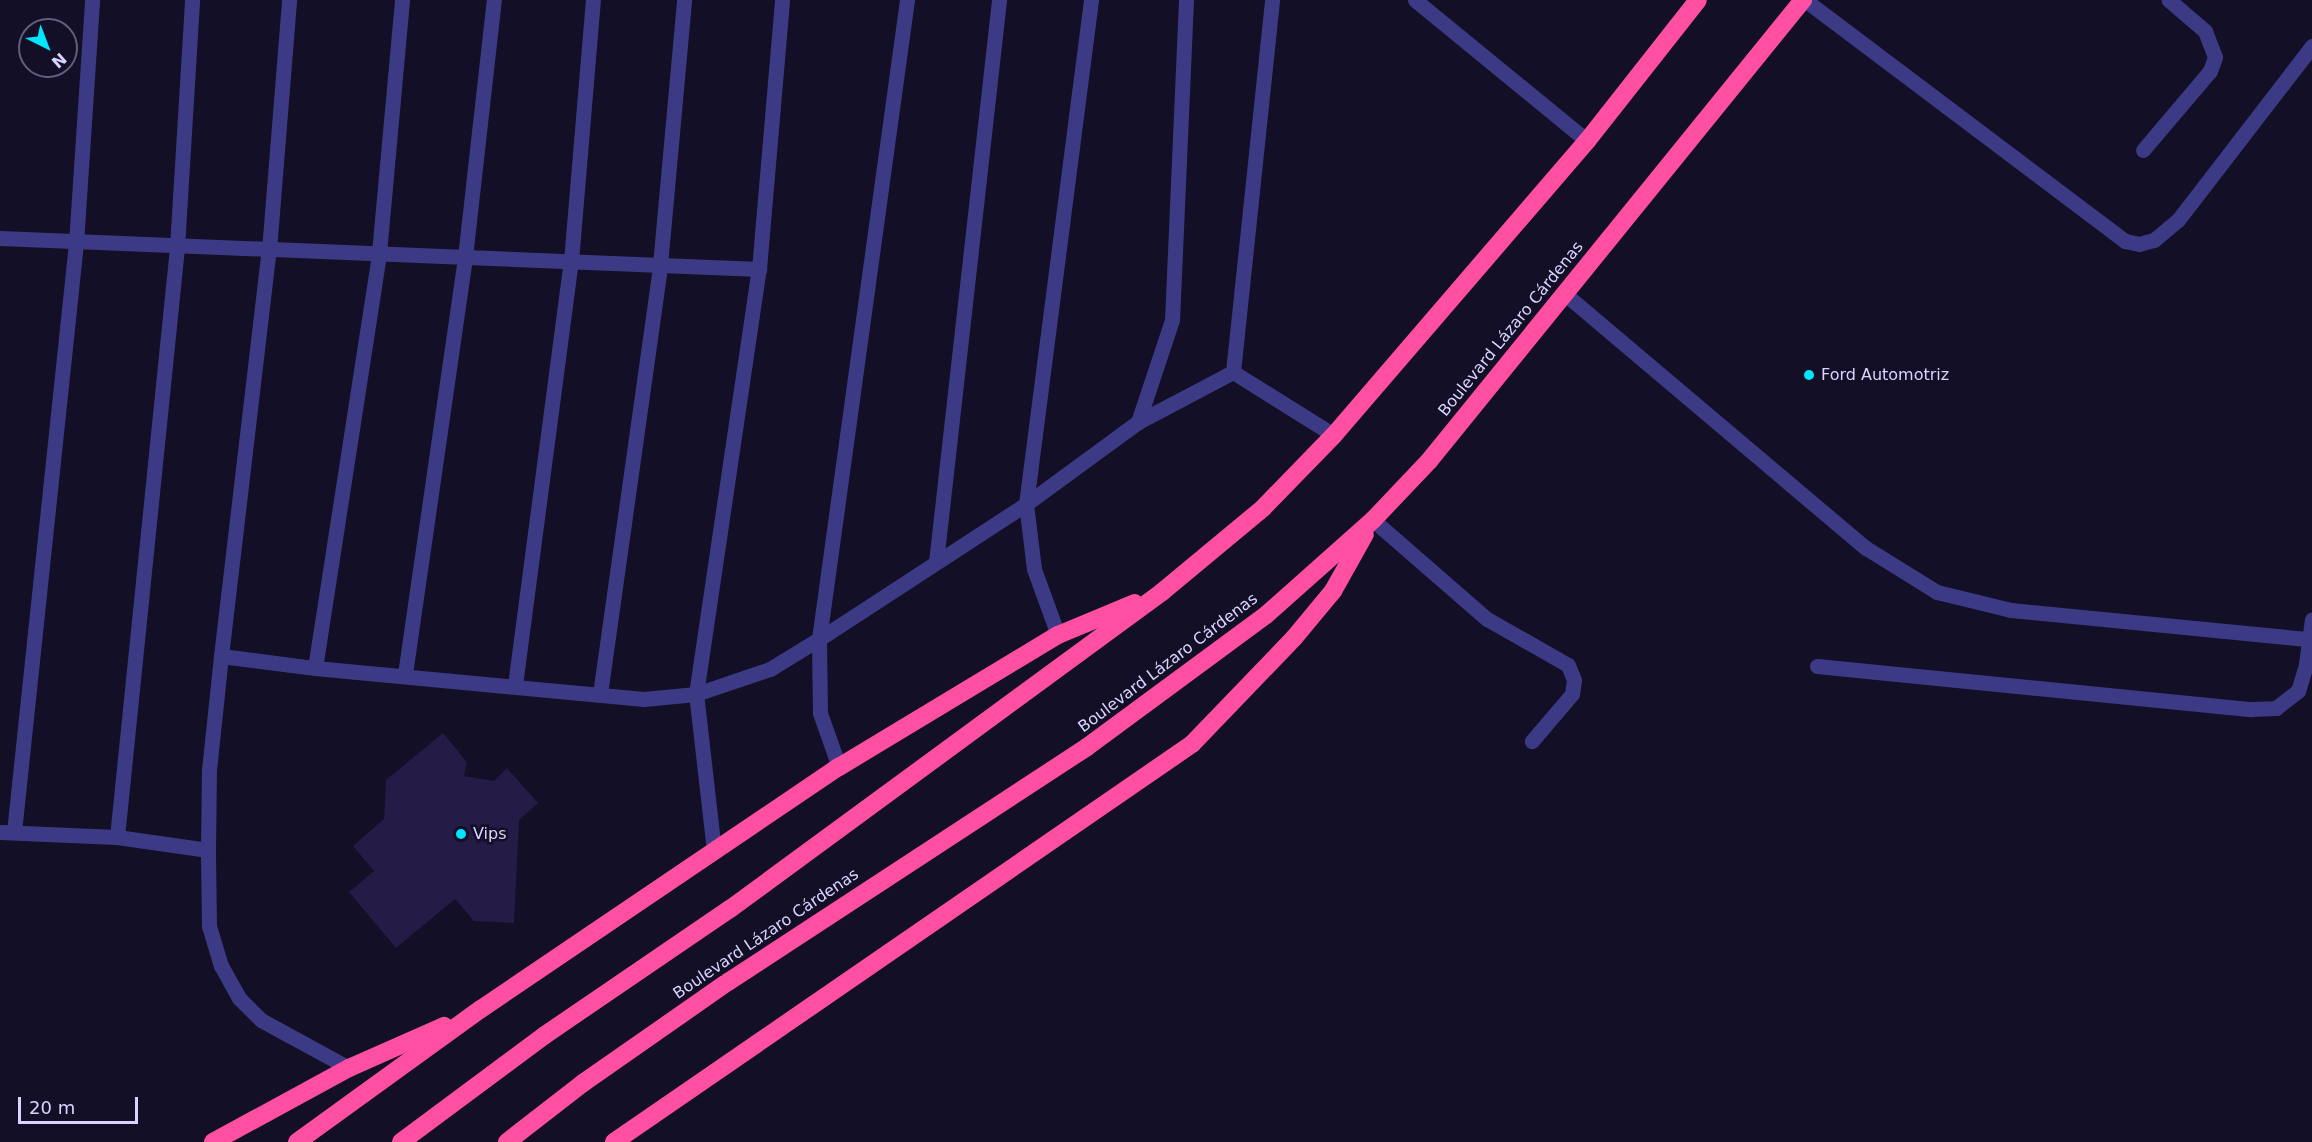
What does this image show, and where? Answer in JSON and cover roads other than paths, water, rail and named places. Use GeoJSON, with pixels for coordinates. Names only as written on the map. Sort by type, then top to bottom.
{"type":"FeatureCollection","features":[{"type":"Feature","properties":{"kind":"highway"},"geometry":{"type":"LineString","coordinates":[[401,1142],[545,1035],[730,909],[1162,592],[1263,508],[1334,435],[1587,141],[1698,0]]}},
{"type":"Feature","properties":{"kind":"highway","name":"Boulevard Lázaro Cárdenas"},"geometry":{"type":"LineString","coordinates":[[507,1142],[728,982],[1088,747],[1198,669],[1266,615],[1373,520],[1430,461],[1804,0]]}},
{"type":"Feature","properties":{"kind":"highway"},"geometry":{"type":"LineString","coordinates":[[614,1142],[1192,744],[1257,679],[1326,599],[1373,520]]}},
{"type":"Feature","properties":{"kind":"highway"},"geometry":{"type":"LineString","coordinates":[[306,1138],[481,1009],[839,767],[1058,635],[1162,592]]}},
{"type":"Feature","properties":{"kind":"highway"},"geometry":{"type":"LineString","coordinates":[[213,1142],[350,1068],[481,1009]]}},
{"type":"Feature","properties":{"kind":"lane"},"geometry":{"type":"LineString","coordinates":[[92,0],[76,243],[7,832],[117,837],[208,850]]}},
{"type":"Feature","properties":{"kind":"lane"},"geometry":{"type":"LineString","coordinates":[[117,837],[177,247],[192,0]]}},
{"type":"Feature","properties":{"kind":"lane"},"geometry":{"type":"LineString","coordinates":[[289,0],[269,250],[209,770],[209,926],[221,966],[239,998],[261,1020],[286,1037],[350,1068]]}},
{"type":"Feature","properties":{"kind":"lane"},"geometry":{"type":"LineString","coordinates":[[315,668],[379,253],[402,0]]}},
{"type":"Feature","properties":{"kind":"lane"},"geometry":{"type":"LineString","coordinates":[[405,674],[465,257],[494,0]]}},
{"type":"Feature","properties":{"kind":"lane"},"geometry":{"type":"LineString","coordinates":[[515,685],[571,261],[593,0]]}},
{"type":"Feature","properties":{"kind":"lane"},"geometry":{"type":"LineString","coordinates":[[600,694],[660,265],[684,0]]}},
{"type":"Feature","properties":{"kind":"lane"},"geometry":{"type":"LineString","coordinates":[[714,851],[696,694],[759,269],[782,0]]}},
{"type":"Feature","properties":{"kind":"lane"},"geometry":{"type":"LineString","coordinates":[[839,767],[820,712],[819,639],[907,0]]}},
{"type":"Feature","properties":{"kind":"lane"},"geometry":{"type":"LineString","coordinates":[[936,562],[999,0]]}},
{"type":"Feature","properties":{"kind":"lane"},"geometry":{"type":"LineString","coordinates":[[1058,635],[1034,569],[1026,504],[1091,0]]}},
{"type":"Feature","properties":{"kind":"lane"},"geometry":{"type":"LineString","coordinates":[[1138,422],[1172,320],[1186,0]]}},
{"type":"Feature","properties":{"kind":"lane"},"geometry":{"type":"LineString","coordinates":[[1233,372],[1272,0]]}},
{"type":"Feature","properties":{"kind":"lane"},"geometry":{"type":"LineString","coordinates":[[1415,0],[1587,141]]}},
{"type":"Feature","properties":{"kind":"lane"},"geometry":{"type":"LineString","coordinates":[[1804,0],[2125,242],[2139,244],[2154,240],[2178,220],[2312,46]]}},
{"type":"Feature","properties":{"kind":"lane"},"geometry":{"type":"LineString","coordinates":[[2143,150],[2210,71],[2216,57],[2205,31],[2169,0]]}},
{"type":"Feature","properties":{"kind":"lane"},"geometry":{"type":"LineString","coordinates":[[0,238],[76,243],[759,269]]}},
{"type":"Feature","properties":{"kind":"lane"},"geometry":{"type":"LineString","coordinates":[[1564,294],[1866,548],[1937,592],[2011,610],[2309,639]]}},
{"type":"Feature","properties":{"kind":"lane"},"geometry":{"type":"LineString","coordinates":[[221,656],[315,668],[405,674],[644,699],[696,694],[770,669],[1026,504],[1138,422],[1233,372]]}},
{"type":"Feature","properties":{"kind":"lane"},"geometry":{"type":"LineString","coordinates":[[1233,372],[1334,435]]}},
{"type":"Feature","properties":{"kind":"lane"},"geometry":{"type":"LineString","coordinates":[[1373,520],[1487,619],[1568,665],[1574,680],[1572,694],[1532,741]]}},
{"type":"Feature","properties":{"kind":"lane"},"geometry":{"type":"LineString","coordinates":[[1816,666],[2251,710],[2276,708],[2298,691],[2312,619]]}},
{"type":"Feature","properties":{"kind":"place","name":"Ford Automotriz"},"geometry":{"type":"Point","coordinates":[1809,375]}},
{"type":"Feature","properties":{"kind":"place","name":"Vips"},"geometry":{"type":"Point","coordinates":[461,834]}}]}
